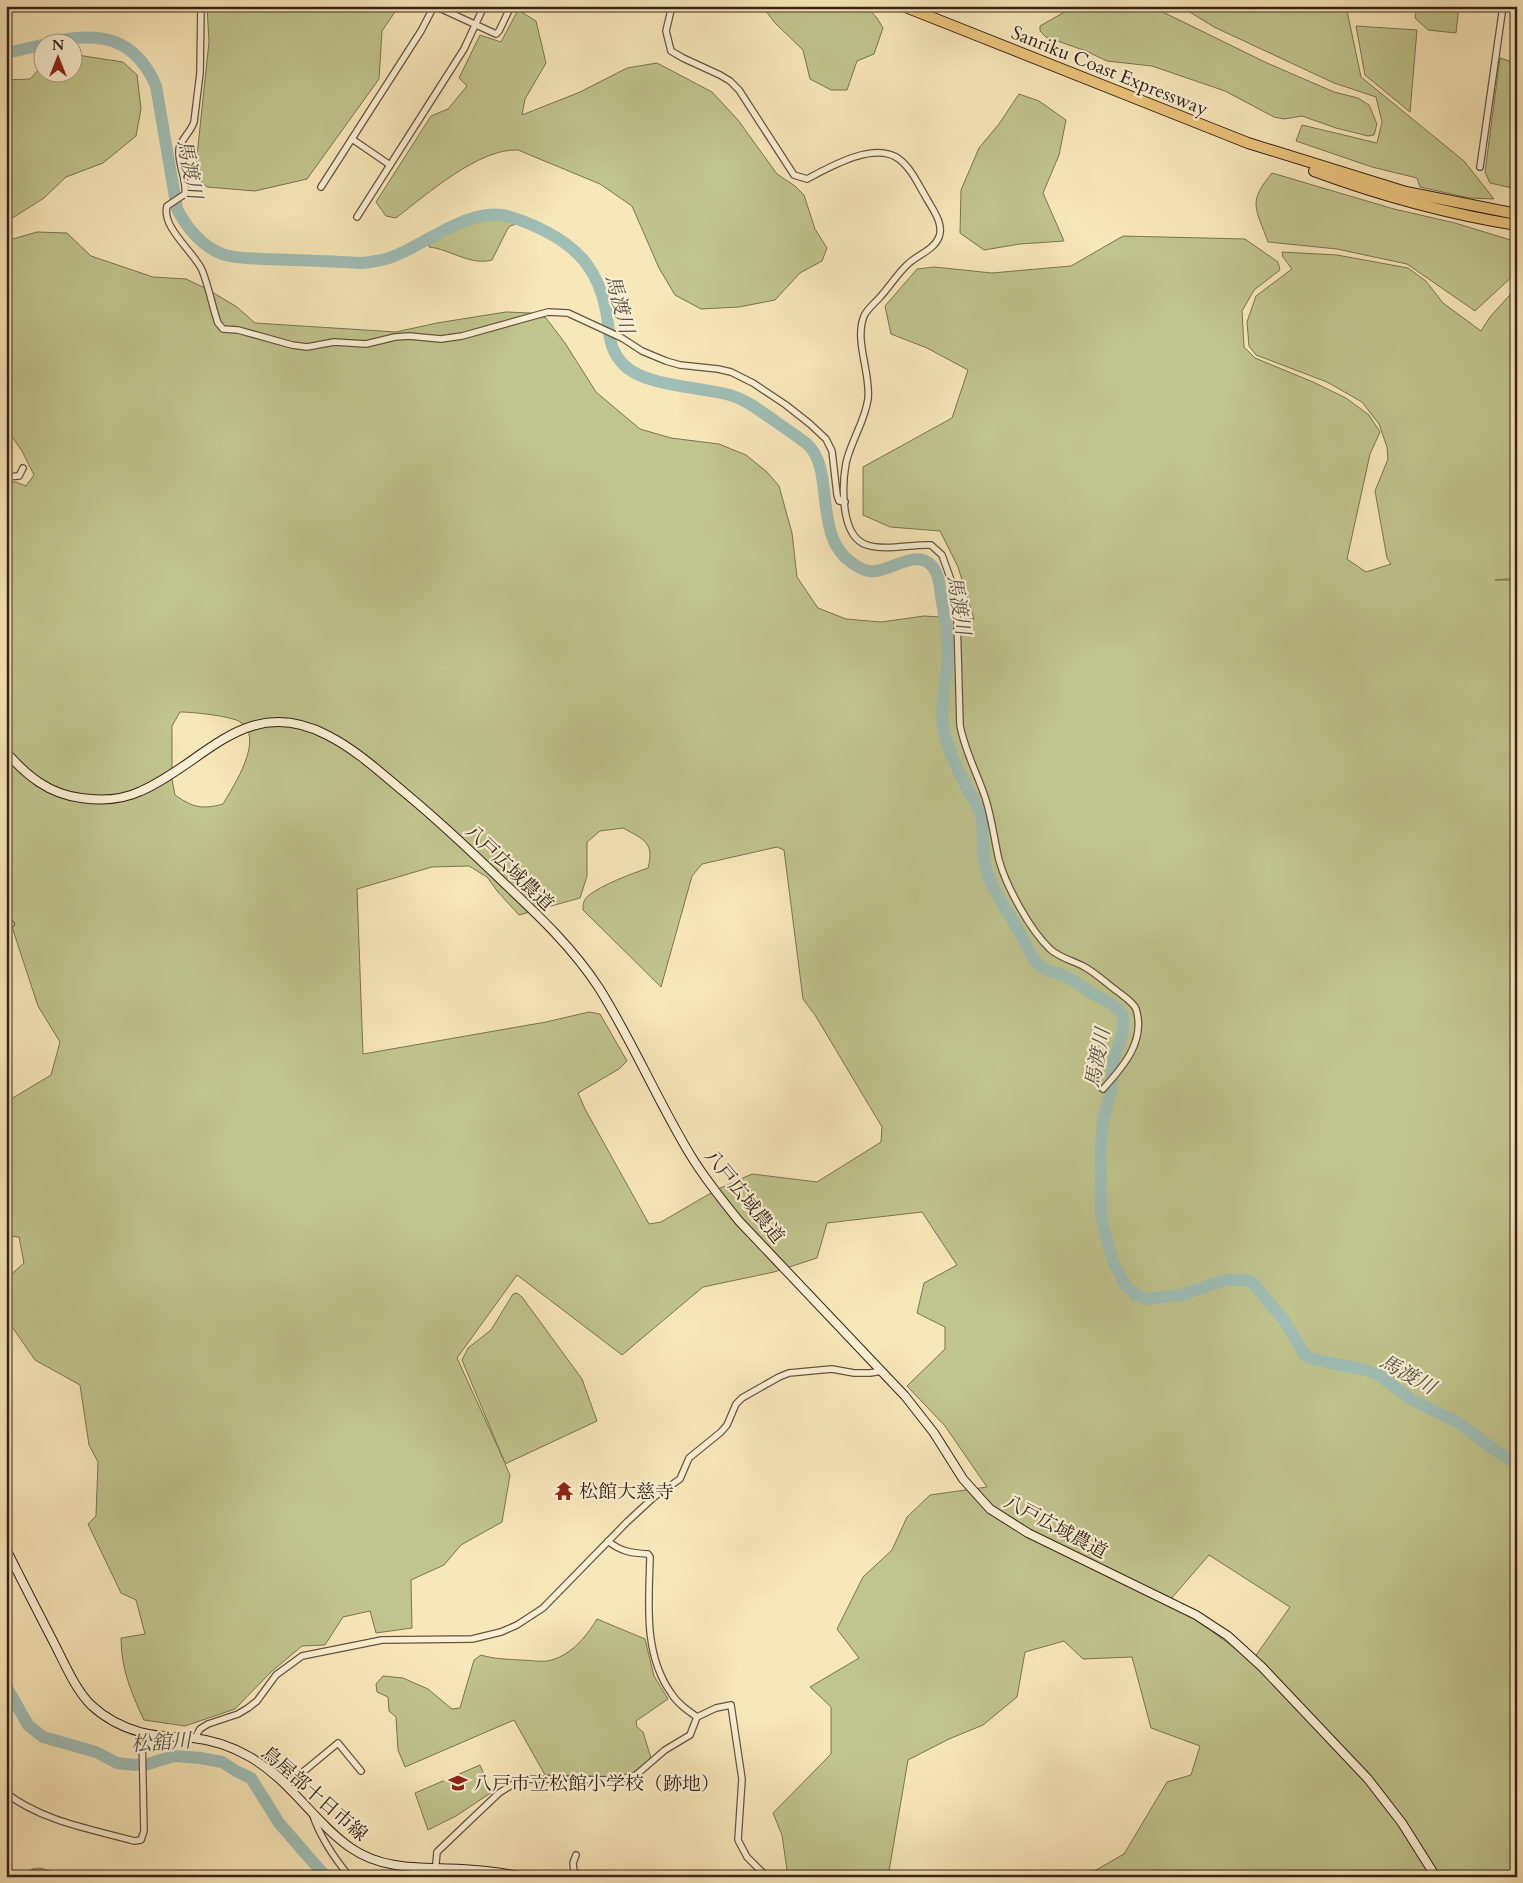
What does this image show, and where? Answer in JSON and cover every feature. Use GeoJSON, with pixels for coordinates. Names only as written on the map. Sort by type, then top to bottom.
{"type":"FeatureCollection","features":[{"type":"Feature","properties":{"kind":"highway","name":"Sanriku Coast Expressway"},"geometry":{"type":"LineString","coordinates":[[903,6],[1326,175],[1406,201],[1493,222],[1517,225]]}},
{"type":"Feature","properties":{"kind":"highway","name":"Sanriku Coast Expressway"},"geometry":{"type":"LineString","coordinates":[[1248,143],[1406,192],[1517,214]]}},
{"type":"Feature","properties":{"kind":"street"},"geometry":{"type":"LineString","coordinates":[[201,6],[200,73],[194,122],[192,130],[179,149],[185,194],[167,206],[165,212],[173,230],[202,270],[218,323],[223,328],[307,347],[334,342],[366,344],[395,337],[409,336],[441,339],[472,333],[548,312],[559,311],[568,313],[622,338],[642,351],[666,361],[680,365],[731,372],[762,388],[810,424],[830,445],[837,495],[839,501],[844,502]]}},
{"type":"Feature","properties":{"kind":"street"},"geometry":{"type":"LineString","coordinates":[[321,187],[422,31],[434,6],[496,34],[511,6]]}},
{"type":"Feature","properties":{"kind":"street"},"geometry":{"type":"LineString","coordinates":[[357,217],[464,49],[484,6]]}},
{"type":"Feature","properties":{"kind":"street"},"geometry":{"type":"LineString","coordinates":[[672,6],[666,31],[671,51],[730,81],[739,90],[794,175],[807,179],[853,157],[866,154],[891,154],[909,170],[940,224],[939,237],[934,245],[907,264],[864,316],[861,344],[868,382],[868,399],[847,462],[844,502],[848,525],[855,537],[866,545],[880,547],[918,544],[931,545],[942,555],[952,583],[957,618],[958,688],[962,735],[991,815],[1005,876],[1030,925],[1050,950],[1101,978],[1135,1007],[1140,1026],[1133,1047],[1124,1066],[1103,1089]]}},
{"type":"Feature","properties":{"kind":"street"},"geometry":{"type":"LineString","coordinates":[[1480,168],[1502,6]]}},
{"type":"Feature","properties":{"kind":"street"},"geometry":{"type":"LineString","coordinates":[[352,139],[390,165]]}},
{"type":"Feature","properties":{"kind":"street"},"geometry":{"type":"LineString","coordinates":[[6,477],[19,476],[23,468]]}},
{"type":"Feature","properties":{"kind":"street","name":"八戸広域農道"},"geometry":{"type":"LineString","coordinates":[[6,752],[28,775],[53,791],[72,797],[107,799],[124,797],[140,792],[221,740],[254,726],[278,723],[303,726],[326,734],[342,743],[441,824],[565,943],[599,988],[690,1155],[718,1196],[739,1221],[882,1371],[919,1413],[963,1479],[990,1509],[1028,1533],[1196,1615],[1228,1636],[1245,1651],[1368,1779],[1402,1823],[1436,1877]]}},
{"type":"Feature","properties":{"kind":"street"},"geometry":{"type":"LineString","coordinates":[[195,1738],[200,1729],[208,1724],[238,1714],[248,1708],[257,1701],[276,1675],[302,1656],[382,1640],[472,1639],[501,1632],[516,1625],[543,1608],[654,1497],[680,1479],[689,1458],[727,1425],[736,1404],[742,1398],[789,1373],[832,1369],[854,1373],[882,1371]]}},
{"type":"Feature","properties":{"kind":"street"},"geometry":{"type":"LineString","coordinates":[[608,1541],[617,1549],[648,1554],[650,1557],[648,1589],[649,1622],[657,1667],[672,1695],[681,1705],[697,1717]]}},
{"type":"Feature","properties":{"kind":"street","name":"鳥屋部十日市線"},"geometry":{"type":"LineString","coordinates":[[7,1551],[73,1680],[90,1704],[108,1718],[125,1728],[142,1733],[168,1737],[195,1738],[219,1743],[238,1751],[266,1769],[340,1839],[366,1857],[385,1864],[403,1867],[478,1870],[525,1877]]}},
{"type":"Feature","properties":{"kind":"street"},"geometry":{"type":"LineString","coordinates":[[433,1877],[436,1868],[437,1852],[500,1793],[515,1783],[527,1779],[618,1780],[636,1775],[665,1750],[690,1735],[697,1717],[716,1708],[731,1705],[742,1779],[738,1840],[747,1857],[768,1877]]}},
{"type":"Feature","properties":{"kind":"street"},"geometry":{"type":"LineString","coordinates":[[6,1793],[26,1806],[56,1819],[134,1841],[141,1840],[144,1831],[142,1733]]}},
{"type":"Feature","properties":{"kind":"street"},"geometry":{"type":"LineString","coordinates":[[286,1786],[338,1743],[361,1771]]}},
{"type":"Feature","properties":{"kind":"street"},"geometry":{"type":"LineString","coordinates":[[312,1811],[316,1824],[331,1852],[350,1877]]}},
{"type":"Feature","properties":{"kind":"street"},"geometry":{"type":"LineString","coordinates":[[576,1855],[573,1863],[574,1872],[584,1877]]}},
{"type":"Feature","properties":{"kind":"green space"},"geometry":{"type":"Polygon","coordinates":[[[207,6],[399,6],[382,31],[379,79],[307,179],[255,191],[207,187],[195,175],[209,42],[207,6]]]}},
{"type":"Feature","properties":{"kind":"green space"},"geometry":{"type":"Polygon","coordinates":[[[762,6],[866,6],[883,28],[874,54],[857,61],[847,90],[831,90],[810,79],[803,50],[775,23],[762,6]]]}},
{"type":"Feature","properties":{"kind":"green space"},"geometry":{"type":"Polygon","coordinates":[[[1075,6],[1149,6],[1267,63],[1334,92],[1358,98],[1369,105],[1377,124],[1374,135],[1368,136],[1336,128],[1302,116],[1284,119],[1274,117],[1225,91],[1152,66],[1107,61],[1086,51],[1046,37],[1040,31],[1040,26],[1075,6]]]}},
{"type":"Feature","properties":{"kind":"green space"},"geometry":{"type":"Polygon","coordinates":[[[1180,6],[1346,6],[1361,77],[1464,161],[1494,199],[1469,198],[1420,187],[1417,178],[1372,167],[1296,141],[1302,125],[1377,143],[1382,122],[1376,97],[1334,83],[1214,27],[1180,6]]]}},
{"type":"Feature","properties":{"kind":"green space"},"geometry":{"type":"Polygon","coordinates":[[[1417,6],[1459,6],[1456,33],[1428,30],[1415,18],[1417,6]]]}},
{"type":"Feature","properties":{"kind":"green space"},"geometry":{"type":"Polygon","coordinates":[[[518,10],[536,21],[546,63],[525,99],[522,115],[580,92],[627,68],[657,63],[712,92],[738,120],[777,174],[795,186],[804,195],[815,229],[827,248],[822,261],[800,273],[775,300],[739,307],[701,309],[675,295],[659,268],[632,206],[600,184],[518,150],[503,151],[470,165],[438,186],[396,218],[386,216],[376,202],[431,116],[448,109],[467,86],[459,78],[480,35],[501,42],[518,10]]]}},
{"type":"Feature","properties":{"kind":"green space"},"geometry":{"type":"Polygon","coordinates":[[[1356,26],[1417,30],[1410,112],[1365,75],[1356,26]]]}},
{"type":"Feature","properties":{"kind":"green space"},"geometry":{"type":"Polygon","coordinates":[[[82,56],[123,62],[137,75],[141,109],[136,136],[103,163],[66,177],[44,198],[6,222],[6,80],[30,79],[32,77],[32,82],[82,82],[82,56]]]}},
{"type":"Feature","properties":{"kind":"green space"},"geometry":{"type":"Polygon","coordinates":[[[1500,58],[1509,61],[1517,70],[1517,189],[1490,183],[1485,172],[1500,58]]]}},
{"type":"Feature","properties":{"kind":"green space"},"geometry":{"type":"Polygon","coordinates":[[[1019,94],[1039,101],[1066,120],[1059,155],[1043,193],[1064,241],[1020,244],[984,250],[960,233],[961,190],[979,148],[999,124],[1019,94]]]}},
{"type":"Feature","properties":{"kind":"green space"},"geometry":{"type":"Polygon","coordinates":[[[1272,173],[1394,209],[1455,223],[1514,241],[1517,243],[1517,272],[1475,311],[1407,264],[1337,249],[1268,242],[1256,206],[1259,192],[1272,173]]]}},
{"type":"Feature","properties":{"kind":"green space"},"geometry":{"type":"Polygon","coordinates":[[[497,219],[516,224],[510,226],[507,230],[492,260],[476,261],[429,247],[429,243],[462,228],[479,222],[497,219]]]}},
{"type":"Feature","properties":{"kind":"green space"},"geometry":{"type":"Polygon","coordinates":[[[37,232],[67,233],[91,256],[153,277],[186,279],[237,307],[255,323],[396,332],[437,323],[506,312],[531,313],[546,318],[565,343],[596,392],[640,429],[671,438],[719,444],[746,455],[767,472],[779,486],[792,533],[797,577],[818,608],[846,619],[881,622],[924,616],[974,619],[958,567],[940,531],[890,527],[863,515],[863,467],[952,418],[968,370],[927,348],[891,334],[885,306],[917,269],[934,267],[992,273],[1071,266],[1123,236],[1245,239],[1278,262],[1280,270],[1254,290],[1242,311],[1244,347],[1255,358],[1346,398],[1369,415],[1380,432],[1370,454],[1347,559],[1366,572],[1391,564],[1387,558],[1375,491],[1388,459],[1387,447],[1379,424],[1362,402],[1327,382],[1256,355],[1249,346],[1247,322],[1256,296],[1292,269],[1283,257],[1282,252],[1337,255],[1408,268],[1426,281],[1443,303],[1481,331],[1490,317],[1517,287],[1517,578],[1495,580],[1517,580],[1517,1877],[1087,1877],[1124,1854],[1167,1782],[1191,1775],[1200,1746],[1151,1728],[1132,1657],[1083,1659],[1064,1641],[1025,1652],[1017,1697],[983,1725],[949,1739],[908,1760],[888,1877],[788,1877],[782,1835],[773,1813],[831,1754],[831,1707],[810,1687],[859,1658],[837,1629],[863,1577],[892,1550],[907,1517],[930,1495],[987,1487],[945,1426],[907,1386],[945,1349],[945,1327],[917,1313],[924,1283],[957,1265],[922,1212],[827,1223],[817,1258],[774,1272],[703,1287],[622,1355],[517,1275],[457,1358],[505,1463],[462,1360],[468,1348],[491,1330],[513,1294],[517,1293],[522,1297],[582,1379],[597,1421],[505,1464],[510,1475],[502,1522],[461,1545],[444,1565],[411,1580],[412,1628],[376,1633],[370,1611],[343,1617],[325,1645],[302,1646],[271,1672],[235,1709],[185,1726],[144,1720],[128,1680],[121,1649],[121,1638],[145,1634],[136,1600],[121,1593],[88,1524],[96,1516],[98,1462],[89,1445],[80,1385],[35,1360],[6,1318],[6,1279],[24,1263],[19,1237],[6,1236],[6,1102],[51,1075],[60,1042],[38,1006],[13,930],[6,894],[6,482],[16,482],[26,486],[34,475],[22,451],[6,428],[6,241],[37,232]],[[180,712],[172,726],[172,779],[175,795],[192,805],[209,807],[223,804],[240,775],[249,750],[250,739],[247,729],[240,722],[229,718],[180,712]],[[623,828],[600,831],[587,842],[587,876],[580,898],[519,915],[487,877],[469,866],[432,867],[357,889],[363,1054],[546,1022],[589,1012],[600,1014],[627,1061],[619,1069],[578,1093],[649,1224],[661,1222],[716,1190],[752,1174],[817,1182],[881,1142],[882,1127],[815,1015],[803,999],[784,850],[777,847],[702,864],[692,876],[661,987],[583,910],[583,904],[588,896],[616,880],[648,868],[650,859],[650,852],[646,842],[623,828]],[[1209,1555],[1170,1600],[1252,1661],[1290,1607],[1209,1555]]]}},
{"type":"Feature","properties":{"kind":"green space"},"geometry":{"type":"Polygon","coordinates":[[[597,1619],[645,1639],[654,1676],[668,1699],[636,1721],[637,1727],[643,1732],[651,1758],[633,1773],[612,1777],[545,1775],[514,1720],[405,1767],[398,1750],[396,1717],[389,1711],[388,1697],[377,1692],[376,1684],[383,1676],[403,1678],[428,1689],[452,1709],[460,1708],[474,1660],[481,1655],[500,1659],[537,1661],[555,1659],[570,1651],[588,1633],[597,1619]]]}},
{"type":"Feature","properties":{"kind":"green space"},"geometry":{"type":"Polygon","coordinates":[[[480,1765],[492,1792],[456,1816],[428,1830],[415,1793],[480,1765]]]}},
{"type":"Feature","properties":{"kind":"green space"},"geometry":{"type":"Polygon","coordinates":[[[40,1868],[70,1877],[23,1877],[32,1869],[40,1868]]]}},
{"type":"Feature","properties":{"kind":"waterway","name":"馬渡川"},"geometry":{"type":"LineString","coordinates":[[82,37],[100,38],[126,48],[137,57],[147,70],[156,86],[177,209],[185,223],[196,236],[215,251],[227,256],[243,258],[366,263],[394,256],[449,228],[476,217],[502,215],[540,228],[568,245],[586,263],[603,296],[612,346],[624,365],[633,372],[659,382],[736,397],[759,410],[807,444],[816,455],[821,469],[832,537],[840,551],[852,563],[867,571],[876,571],[917,559],[925,560],[931,565],[939,580],[946,632],[947,668],[942,704],[943,726],[955,762],[980,812],[983,850],[989,878],[1037,963],[1046,969],[1065,976],[1111,1003],[1123,1016],[1123,1030],[1114,1060],[1111,1092],[1103,1120],[1101,1215],[1114,1263],[1125,1285],[1136,1295],[1145,1299],[1181,1295],[1225,1280],[1252,1282],[1284,1320],[1304,1354],[1310,1358],[1366,1370],[1379,1375],[1409,1398],[1459,1423],[1496,1451],[1517,1464]]}},
{"type":"Feature","properties":{"kind":"waterway","name":"馬渡川"},"geometry":{"type":"LineString","coordinates":[[6,53],[32,47]]}},
{"type":"Feature","properties":{"kind":"waterway","name":"松舘川"},"geometry":{"type":"LineString","coordinates":[[6,1686],[28,1725],[43,1737],[96,1752],[117,1763],[148,1764],[174,1756],[201,1758],[222,1762],[251,1778],[279,1823],[326,1877]]}},
{"type":"Feature","properties":{"kind":"place","name":"松館大慈寺"},"geometry":{"type":"Point","coordinates":[564,1491]}},
{"type":"Feature","properties":{"kind":"place","name":"八戸市立松館小学校（跡地）"},"geometry":{"type":"Point","coordinates":[458,1783]}}]}
